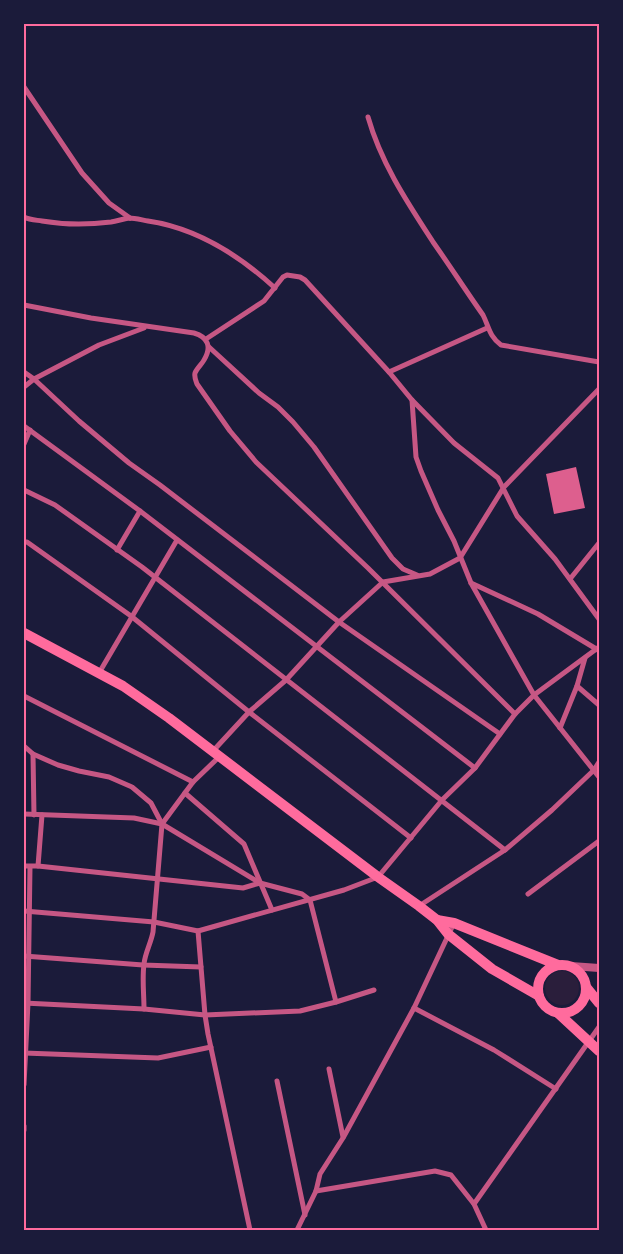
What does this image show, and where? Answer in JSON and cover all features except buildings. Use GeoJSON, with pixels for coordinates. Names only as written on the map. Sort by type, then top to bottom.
{"type":"FeatureCollection","features":[{"type":"Feature","properties":{"kind":"main road"},"geometry":{"type":"LineString","coordinates":[[24,633],[123,686],[419,906],[437,920],[448,934],[492,969],[539,996],[546,1007],[558,1013],[599,1051]]}},
{"type":"Feature","properties":{"kind":"main road"},"geometry":{"type":"LineString","coordinates":[[437,920],[454,923],[558,965],[571,966],[579,971],[584,979],[586,988],[583,1001],[572,1011],[558,1013]]}},
{"type":"Feature","properties":{"kind":"main road"},"geometry":{"type":"LineString","coordinates":[[539,996],[539,983],[542,977],[551,968],[558,965]]}},
{"type":"Feature","properties":{"kind":"main road"},"geometry":{"type":"LineString","coordinates":[[586,988],[598,999]]}},
{"type":"Feature","properties":{"kind":"street"},"geometry":{"type":"LineString","coordinates":[[24,87],[82,173],[109,203],[130,218]]}},
{"type":"Feature","properties":{"kind":"street"},"geometry":{"type":"LineString","coordinates":[[368,117],[384,162],[397,186],[483,315],[487,328],[494,340],[502,344],[599,362]]}},
{"type":"Feature","properties":{"kind":"street"},"geometry":{"type":"LineString","coordinates":[[24,217],[28,220],[53,224],[114,222],[130,218],[157,222],[182,229],[213,243],[254,269],[275,288]]}},
{"type":"Feature","properties":{"kind":"street"},"geometry":{"type":"LineString","coordinates":[[206,339],[264,301],[283,277],[287,275],[300,277],[305,280],[412,400],[454,443],[498,478],[518,516],[570,579],[599,619]]}},
{"type":"Feature","properties":{"kind":"street"},"geometry":{"type":"LineString","coordinates":[[24,305],[201,335],[206,339],[209,347],[293,422],[314,447],[392,558],[403,569],[412,574],[421,575]]}},
{"type":"Feature","properties":{"kind":"street"},"geometry":{"type":"LineString","coordinates":[[24,387],[34,379],[99,345],[146,327]]}},
{"type":"Feature","properties":{"kind":"street"},"geometry":{"type":"LineString","coordinates":[[389,372],[487,328]]}},
{"type":"Feature","properties":{"kind":"street"},"geometry":{"type":"LineString","coordinates":[[209,347],[204,362],[195,373],[195,378],[197,384],[230,431],[256,462],[383,582],[515,714]]}},
{"type":"Feature","properties":{"kind":"street"},"geometry":{"type":"LineString","coordinates":[[24,372],[129,463],[339,622],[500,734]]}},
{"type":"Feature","properties":{"kind":"street"},"geometry":{"type":"LineString","coordinates":[[144,1009],[144,965],[146,952],[151,942],[154,922],[162,824],[249,712],[286,680],[339,622],[383,582],[439,570],[460,558],[504,487],[599,389]]}},
{"type":"Feature","properties":{"kind":"street"},"geometry":{"type":"LineString","coordinates":[[412,400],[416,457],[471,583],[534,695],[599,777]]}},
{"type":"Feature","properties":{"kind":"street"},"geometry":{"type":"LineString","coordinates":[[24,426],[140,511],[475,768]]}},
{"type":"Feature","properties":{"kind":"street"},"geometry":{"type":"LineString","coordinates":[[24,444],[30,430]]}},
{"type":"Feature","properties":{"kind":"street"},"geometry":{"type":"LineString","coordinates":[[24,490],[55,505],[155,578],[505,850]]}},
{"type":"Feature","properties":{"kind":"street"},"geometry":{"type":"LineString","coordinates":[[117,550],[140,511]]}},
{"type":"Feature","properties":{"kind":"street"},"geometry":{"type":"LineString","coordinates":[[99,673],[177,540]]}},
{"type":"Feature","properties":{"kind":"street"},"geometry":{"type":"LineString","coordinates":[[24,542],[27,542],[131,616],[249,712],[411,838]]}},
{"type":"Feature","properties":{"kind":"street"},"geometry":{"type":"LineString","coordinates":[[570,579],[599,543]]}},
{"type":"Feature","properties":{"kind":"street"},"geometry":{"type":"LineString","coordinates":[[471,583],[538,614],[599,649]]}},
{"type":"Feature","properties":{"kind":"street"},"geometry":{"type":"LineString","coordinates":[[27,912],[154,922],[198,931],[344,890],[378,877],[442,800],[475,768],[515,714],[534,695],[585,657],[599,649]]}},
{"type":"Feature","properties":{"kind":"street"},"geometry":{"type":"LineString","coordinates":[[560,728],[577,686],[585,657]]}},
{"type":"Feature","properties":{"kind":"street"},"geometry":{"type":"LineString","coordinates":[[577,686],[599,705]]}},
{"type":"Feature","properties":{"kind":"street"},"geometry":{"type":"LineString","coordinates":[[24,696],[193,782]]}},
{"type":"Feature","properties":{"kind":"street"},"geometry":{"type":"LineString","coordinates":[[24,746],[33,754],[58,765],[109,777],[132,787],[151,803],[162,824]]}},
{"type":"Feature","properties":{"kind":"street"},"geometry":{"type":"LineString","coordinates":[[33,754],[34,815]]}},
{"type":"Feature","properties":{"kind":"street"},"geometry":{"type":"LineString","coordinates":[[419,906],[505,850],[552,810],[594,770],[599,762]]}},
{"type":"Feature","properties":{"kind":"street"},"geometry":{"type":"LineString","coordinates":[[185,793],[244,844],[272,910]]}},
{"type":"Feature","properties":{"kind":"street"},"geometry":{"type":"LineString","coordinates":[[24,814],[134,818],[162,824],[260,883],[302,894],[310,900],[336,1002]]}},
{"type":"Feature","properties":{"kind":"street"},"geometry":{"type":"LineString","coordinates":[[38,866],[42,815]]}},
{"type":"Feature","properties":{"kind":"street"},"geometry":{"type":"LineString","coordinates":[[528,894],[599,841]]}},
{"type":"Feature","properties":{"kind":"street"},"geometry":{"type":"LineString","coordinates":[[24,866],[243,888],[260,883]]}},
{"type":"Feature","properties":{"kind":"street"},"geometry":{"type":"LineString","coordinates":[[24,1085],[27,912],[30,867]]}},
{"type":"Feature","properties":{"kind":"street"},"geometry":{"type":"LineString","coordinates":[[296,1230],[305,1216],[316,1191],[320,1174],[343,1138],[414,1008],[454,923]]}},
{"type":"Feature","properties":{"kind":"street"},"geometry":{"type":"LineString","coordinates":[[198,931],[205,1014],[250,1230]]}},
{"type":"Feature","properties":{"kind":"street"},"geometry":{"type":"LineString","coordinates":[[26,956],[201,968]]}},
{"type":"Feature","properties":{"kind":"street"},"geometry":{"type":"LineString","coordinates":[[571,966],[599,968]]}},
{"type":"Feature","properties":{"kind":"street"},"geometry":{"type":"LineString","coordinates":[[26,1003],[205,1014],[300,1011],[374,990]]}},
{"type":"Feature","properties":{"kind":"street"},"geometry":{"type":"LineString","coordinates":[[414,1008],[494,1050],[556,1089]]}},
{"type":"Feature","properties":{"kind":"street"},"geometry":{"type":"LineString","coordinates":[[474,1204],[599,1027]]}},
{"type":"Feature","properties":{"kind":"street"},"geometry":{"type":"LineString","coordinates":[[25,1053],[158,1058],[211,1047]]}},
{"type":"Feature","properties":{"kind":"street"},"geometry":{"type":"LineString","coordinates":[[329,1069],[343,1138]]}},
{"type":"Feature","properties":{"kind":"street"},"geometry":{"type":"LineString","coordinates":[[277,1081],[305,1216]]}},
{"type":"Feature","properties":{"kind":"street"},"geometry":{"type":"LineString","coordinates":[[316,1191],[435,1170],[451,1175],[474,1204],[486,1230]]}},
{"type":"Feature","properties":{"kind":"shaded area"},"geometry":{"type":"Polygon","coordinates":[[[562,971],[569,972],[574,976],[578,981],[578,995],[574,1000],[569,1004],[562,1005],[555,1004],[550,1000],[546,995],[545,988],[546,981],[550,976],[555,972],[562,971]]]}}]}
